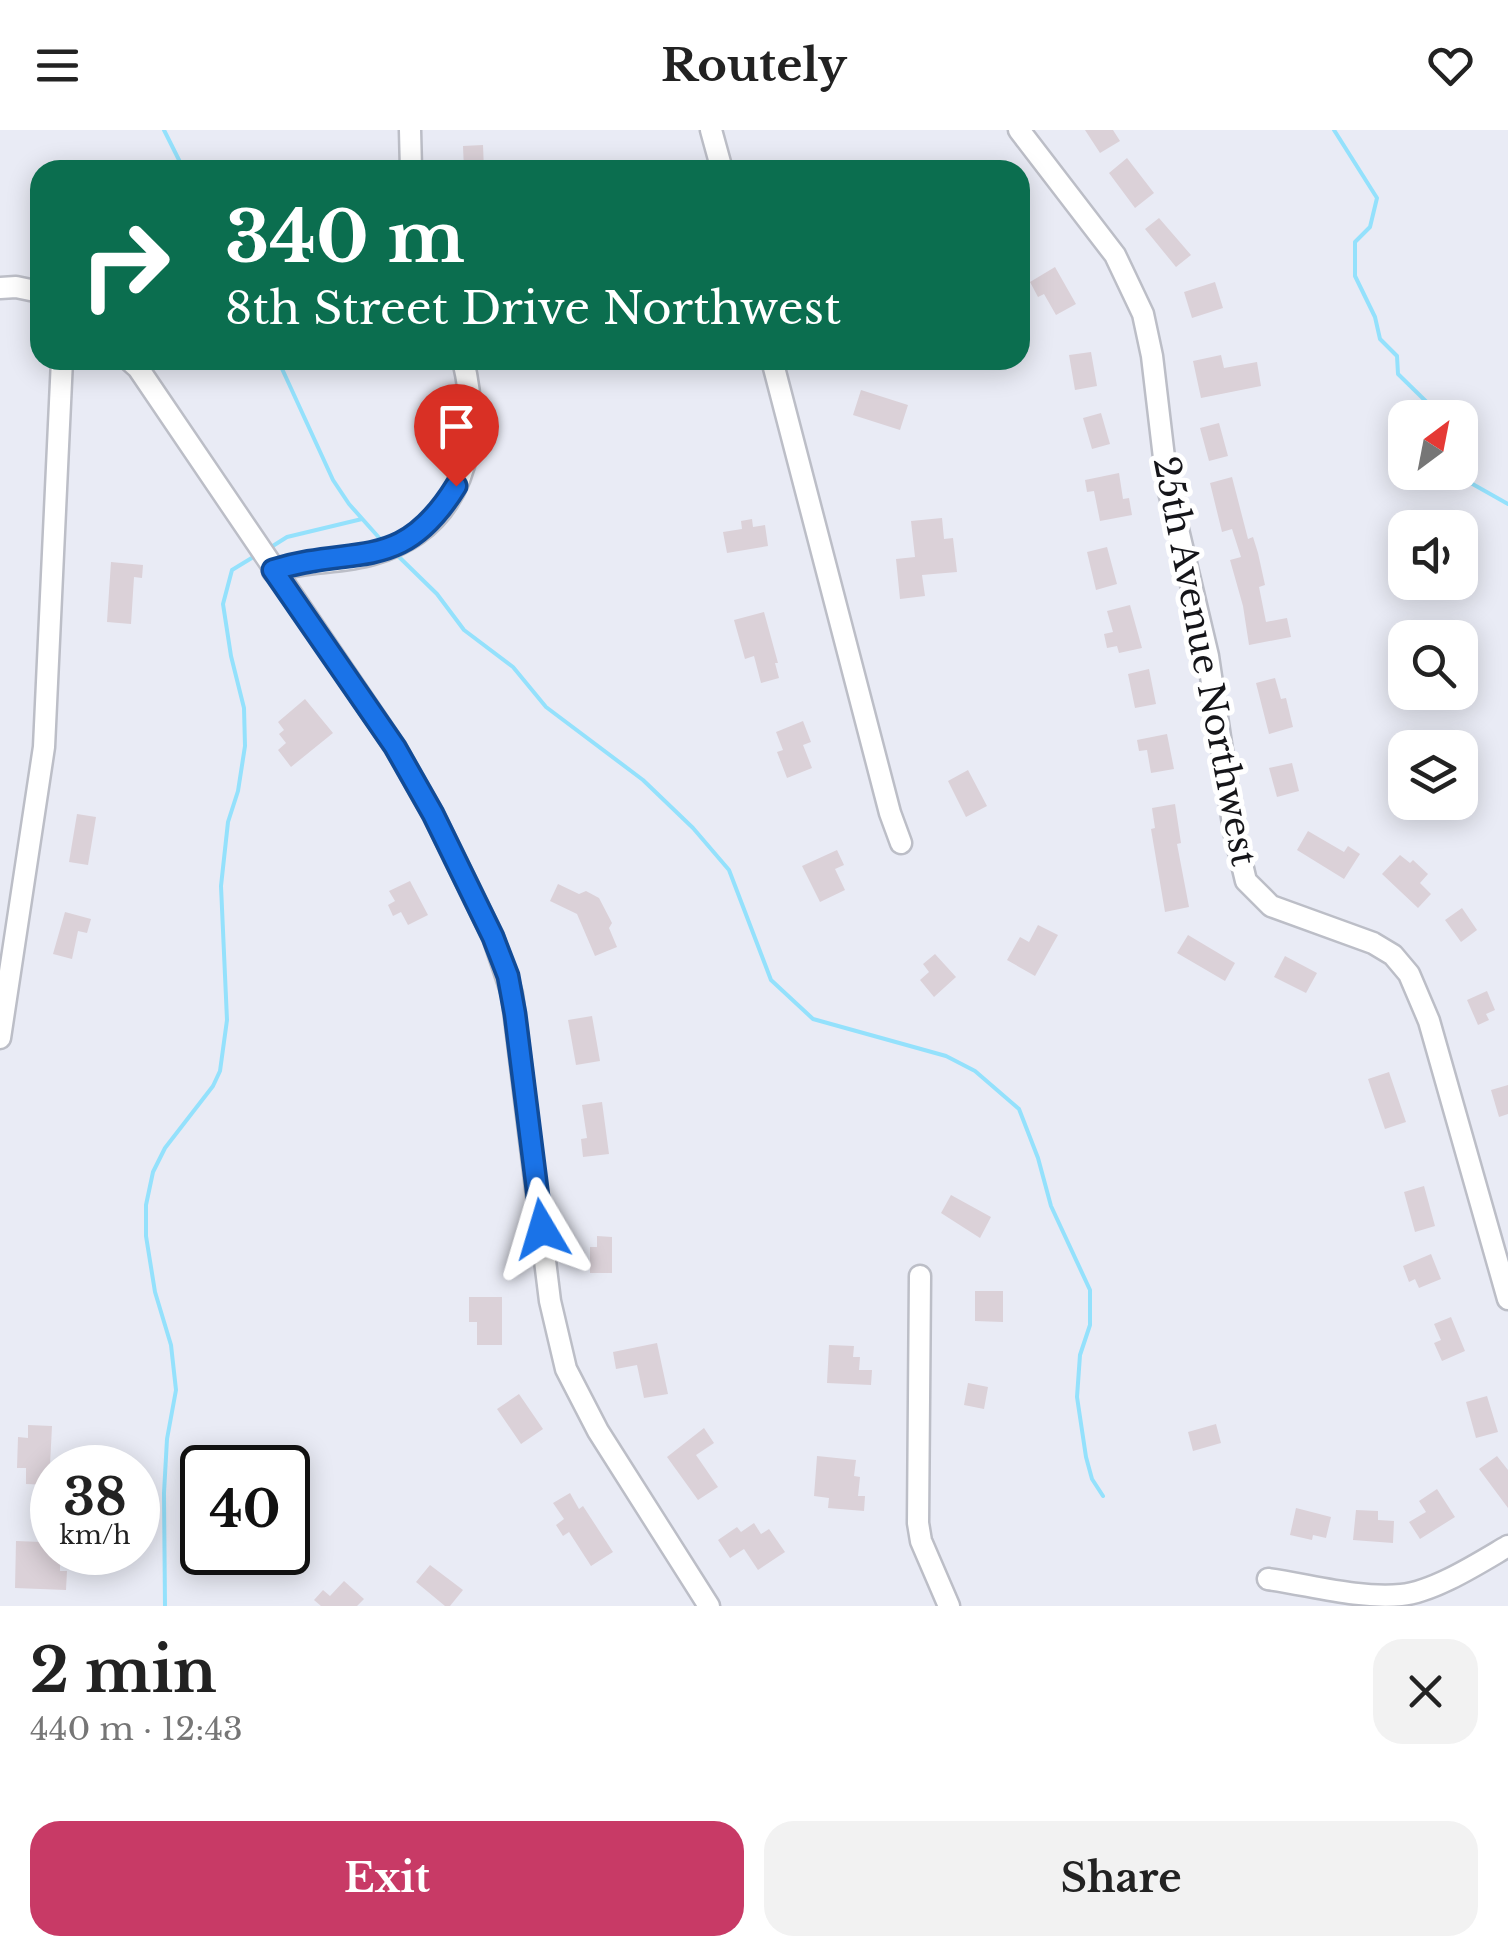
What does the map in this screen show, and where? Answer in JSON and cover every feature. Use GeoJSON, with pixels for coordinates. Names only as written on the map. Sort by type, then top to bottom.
{"type":"FeatureCollection","features":[{"type":"Feature","properties":{"kind":"street"},"geometry":{"type":"LineString","coordinates":[[410,130],[411,160]]}},
{"type":"Feature","properties":{"kind":"street"},"geometry":{"type":"LineString","coordinates":[[712,130],[720,160]]}},
{"type":"Feature","properties":{"kind":"street","name":"25th Avenue Northwest"},"geometry":{"type":"LineString","coordinates":[[1019,130],[1115,255],[1142,314],[1152,356],[1167,483],[1208,656],[1234,832],[1246,880],[1271,906],[1373,943],[1393,955],[1409,974],[1428,1021],[1508,1299]]}},
{"type":"Feature","properties":{"kind":"street"},"geometry":{"type":"LineString","coordinates":[[0,288],[30,290]]}},
{"type":"Feature","properties":{"kind":"street"},"geometry":{"type":"LineString","coordinates":[[0,1038],[44,747],[62,370]]}},
{"type":"Feature","properties":{"kind":"street"},"geometry":{"type":"LineString","coordinates":[[139,370],[395,747],[433,814],[493,937],[508,976],[515,1014],[550,1301],[566,1369],[582,1404],[708,1606]]}},
{"type":"Feature","properties":{"kind":"street"},"geometry":{"type":"LineString","coordinates":[[273,570],[303,562],[369,556],[402,544],[439,514],[456,486],[471,438],[465,370]]}},
{"type":"Feature","properties":{"kind":"street"},"geometry":{"type":"LineString","coordinates":[[775,370],[890,813],[901,842]]}},
{"type":"Feature","properties":{"kind":"street"},"geometry":{"type":"LineString","coordinates":[[920,1276],[918,1523],[921,1542],[949,1606]]}},
{"type":"Feature","properties":{"kind":"street"},"geometry":{"type":"LineString","coordinates":[[1268,1579],[1375,1595],[1402,1595],[1434,1586],[1508,1546]]}},
{"type":"Feature","properties":{"kind":"building"},"geometry":{"type":"Polygon","coordinates":[[[1085,130],[1113,130],[1120,141],[1100,153],[1085,130]]]}},
{"type":"Feature","properties":{"kind":"building"},"geometry":{"type":"Polygon","coordinates":[[[483,145],[484,160],[464,160],[463,146],[483,145]]]}},
{"type":"Feature","properties":{"kind":"building"},"geometry":{"type":"Polygon","coordinates":[[[1127,158],[1154,193],[1135,208],[1109,173],[1127,158]]]}},
{"type":"Feature","properties":{"kind":"building"},"geometry":{"type":"Polygon","coordinates":[[[1159,218],[1191,255],[1176,267],[1145,229],[1159,218]]]}},
{"type":"Feature","properties":{"kind":"building"},"geometry":{"type":"Polygon","coordinates":[[[1055,267],[1076,304],[1056,315],[1044,294],[1038,297],[1030,282],[1055,267]]]}},
{"type":"Feature","properties":{"kind":"building"},"geometry":{"type":"Polygon","coordinates":[[[1215,282],[1223,308],[1192,318],[1184,292],[1215,282]]]}},
{"type":"Feature","properties":{"kind":"building"},"geometry":{"type":"Polygon","coordinates":[[[1091,352],[1097,386],[1075,390],[1069,355],[1091,352]]]}},
{"type":"Feature","properties":{"kind":"building"},"geometry":{"type":"Polygon","coordinates":[[[1221,355],[1224,368],[1257,362],[1261,386],[1201,398],[1193,361],[1221,355]]]}},
{"type":"Feature","properties":{"kind":"building"},"geometry":{"type":"Polygon","coordinates":[[[861,390],[908,405],[900,430],[853,415],[861,390]]]}},
{"type":"Feature","properties":{"kind":"building"},"geometry":{"type":"Polygon","coordinates":[[[1101,413],[1110,444],[1092,449],[1083,418],[1101,413]]]}},
{"type":"Feature","properties":{"kind":"building"},"geometry":{"type":"Polygon","coordinates":[[[1219,423],[1228,456],[1209,461],[1200,428],[1219,423]]]}},
{"type":"Feature","properties":{"kind":"building"},"geometry":{"type":"Polygon","coordinates":[[[1119,473],[1123,499],[1129,498],[1132,515],[1100,521],[1094,491],[1087,492],[1085,480],[1119,473]]]}},
{"type":"Feature","properties":{"kind":"building"},"geometry":{"type":"Polygon","coordinates":[[[1232,477],[1248,539],[1253,537],[1258,553],[1265,585],[1259,587],[1266,622],[1287,618],[1291,637],[1249,645],[1230,560],[1241,557],[1232,529],[1222,532],[1210,483],[1232,477]]]}},
{"type":"Feature","properties":{"kind":"building"},"geometry":{"type":"Polygon","coordinates":[[[942,518],[944,539],[953,538],[957,572],[922,575],[925,596],[900,599],[896,559],[915,557],[911,521],[942,518]]]}},
{"type":"Feature","properties":{"kind":"building"},"geometry":{"type":"Polygon","coordinates":[[[752,519],[753,527],[765,525],[768,546],[727,553],[723,532],[742,529],[741,521],[752,519]]]}},
{"type":"Feature","properties":{"kind":"building"},"geometry":{"type":"Polygon","coordinates":[[[1107,547],[1117,584],[1096,590],[1087,552],[1107,547]]]}},
{"type":"Feature","properties":{"kind":"building"},"geometry":{"type":"Polygon","coordinates":[[[111,562],[143,565],[142,578],[134,577],[131,624],[107,622],[111,562]]]}},
{"type":"Feature","properties":{"kind":"building"},"geometry":{"type":"Polygon","coordinates":[[[1130,605],[1142,648],[1119,653],[1117,646],[1107,648],[1104,634],[1113,632],[1107,611],[1130,605]]]}},
{"type":"Feature","properties":{"kind":"building"},"geometry":{"type":"Polygon","coordinates":[[[764,612],[779,678],[761,683],[754,656],[745,659],[734,620],[764,612]]]}},
{"type":"Feature","properties":{"kind":"building"},"geometry":{"type":"Polygon","coordinates":[[[1149,669],[1156,704],[1135,708],[1128,674],[1149,669]]]}},
{"type":"Feature","properties":{"kind":"building"},"geometry":{"type":"Polygon","coordinates":[[[1275,678],[1281,699],[1286,698],[1293,727],[1269,734],[1256,683],[1275,678]]]}},
{"type":"Feature","properties":{"kind":"building"},"geometry":{"type":"Polygon","coordinates":[[[305,699],[333,733],[291,767],[278,750],[286,743],[279,734],[284,730],[278,722],[305,699]]]}},
{"type":"Feature","properties":{"kind":"building"},"geometry":{"type":"Polygon","coordinates":[[[803,721],[811,742],[803,745],[812,768],[787,778],[777,752],[783,750],[776,732],[803,721]]]}},
{"type":"Feature","properties":{"kind":"building"},"geometry":{"type":"Polygon","coordinates":[[[1167,734],[1174,769],[1151,773],[1147,750],[1139,751],[1137,740],[1167,734]]]}},
{"type":"Feature","properties":{"kind":"building"},"geometry":{"type":"Polygon","coordinates":[[[1292,763],[1299,791],[1277,797],[1269,768],[1292,763]]]}},
{"type":"Feature","properties":{"kind":"building"},"geometry":{"type":"Polygon","coordinates":[[[968,770],[987,806],[966,817],[948,781],[968,770]]]}},
{"type":"Feature","properties":{"kind":"building"},"geometry":{"type":"Polygon","coordinates":[[[1175,804],[1181,843],[1177,844],[1189,907],[1165,912],[1151,829],[1155,828],[1152,808],[1175,804]]]}},
{"type":"Feature","properties":{"kind":"building"},"geometry":{"type":"Polygon","coordinates":[[[77,814],[96,817],[88,865],[69,862],[77,814]]]}},
{"type":"Feature","properties":{"kind":"building"},"geometry":{"type":"Polygon","coordinates":[[[1308,831],[1344,852],[1348,846],[1360,854],[1344,879],[1297,850],[1308,831]]]}},
{"type":"Feature","properties":{"kind":"building"},"geometry":{"type":"Polygon","coordinates":[[[837,850],[844,865],[835,869],[845,890],[820,902],[802,866],[837,850]]]}},
{"type":"Feature","properties":{"kind":"building"},"geometry":{"type":"Polygon","coordinates":[[[1400,855],[1410,863],[1413,860],[1428,874],[1420,883],[1431,894],[1418,908],[1382,874],[1400,855]]]}},
{"type":"Feature","properties":{"kind":"building"},"geometry":{"type":"Polygon","coordinates":[[[410,881],[428,915],[408,925],[401,912],[393,916],[388,905],[395,901],[389,891],[410,881]]]}},
{"type":"Feature","properties":{"kind":"building"},"geometry":{"type":"Polygon","coordinates":[[[558,884],[599,898],[612,923],[609,928],[617,947],[595,956],[577,914],[550,901],[558,884]]]}},
{"type":"Feature","properties":{"kind":"building"},"geometry":{"type":"Polygon","coordinates":[[[1462,908],[1477,930],[1461,942],[1445,920],[1462,908]]]}},
{"type":"Feature","properties":{"kind":"building"},"geometry":{"type":"Polygon","coordinates":[[[65,912],[91,919],[87,933],[78,931],[72,959],[53,954],[65,912]]]}},
{"type":"Feature","properties":{"kind":"building"},"geometry":{"type":"Polygon","coordinates":[[[1038,925],[1058,935],[1035,976],[1007,960],[1020,937],[1029,942],[1038,925]]]}},
{"type":"Feature","properties":{"kind":"building"},"geometry":{"type":"Polygon","coordinates":[[[1188,935],[1235,963],[1225,981],[1177,953],[1188,935]]]}},
{"type":"Feature","properties":{"kind":"building"},"geometry":{"type":"Polygon","coordinates":[[[935,954],[956,977],[934,997],[920,980],[929,972],[923,964],[935,954]]]}},
{"type":"Feature","properties":{"kind":"building"},"geometry":{"type":"Polygon","coordinates":[[[1285,956],[1317,973],[1306,993],[1274,977],[1285,956]]]}},
{"type":"Feature","properties":{"kind":"building"},"geometry":{"type":"Polygon","coordinates":[[[1487,991],[1495,1010],[1486,1014],[1489,1020],[1478,1025],[1467,1000],[1487,991]]]}},
{"type":"Feature","properties":{"kind":"building"},"geometry":{"type":"Polygon","coordinates":[[[592,1016],[600,1061],[576,1065],[568,1020],[592,1016]]]}},
{"type":"Feature","properties":{"kind":"building"},"geometry":{"type":"Polygon","coordinates":[[[1389,1072],[1406,1122],[1385,1129],[1368,1079],[1389,1072]]]}},
{"type":"Feature","properties":{"kind":"building"},"geometry":{"type":"Polygon","coordinates":[[[1508,1085],[1508,1114],[1499,1117],[1491,1090],[1508,1085]]]}},
{"type":"Feature","properties":{"kind":"building"},"geometry":{"type":"Polygon","coordinates":[[[602,1102],[609,1154],[583,1157],[581,1139],[587,1138],[582,1105],[602,1102]]]}},
{"type":"Feature","properties":{"kind":"building"},"geometry":{"type":"Polygon","coordinates":[[[1424,1186],[1435,1226],[1415,1232],[1404,1192],[1424,1186]]]}},
{"type":"Feature","properties":{"kind":"building"},"geometry":{"type":"Polygon","coordinates":[[[951,1195],[991,1217],[980,1238],[941,1213],[951,1195]]]}},
{"type":"Feature","properties":{"kind":"building"},"geometry":{"type":"Polygon","coordinates":[[[597,1236],[612,1237],[612,1273],[590,1273],[590,1247],[597,1247],[597,1236]]]}},
{"type":"Feature","properties":{"kind":"building"},"geometry":{"type":"Polygon","coordinates":[[[1431,1254],[1441,1279],[1419,1288],[1415,1279],[1409,1282],[1403,1266],[1431,1254]]]}},
{"type":"Feature","properties":{"kind":"building"},"geometry":{"type":"Polygon","coordinates":[[[975,1291],[1003,1291],[1003,1322],[975,1321],[975,1291]]]}},
{"type":"Feature","properties":{"kind":"building"},"geometry":{"type":"Polygon","coordinates":[[[469,1297],[502,1297],[502,1345],[477,1345],[477,1322],[469,1322],[469,1297]]]}},
{"type":"Feature","properties":{"kind":"building"},"geometry":{"type":"Polygon","coordinates":[[[1451,1317],[1465,1351],[1442,1361],[1434,1343],[1441,1340],[1434,1324],[1451,1317]]]}},
{"type":"Feature","properties":{"kind":"building"},"geometry":{"type":"Polygon","coordinates":[[[657,1343],[668,1394],[644,1398],[637,1365],[616,1369],[613,1352],[657,1343]]]}},
{"type":"Feature","properties":{"kind":"building"},"geometry":{"type":"Polygon","coordinates":[[[829,1345],[854,1346],[853,1357],[860,1357],[859,1370],[872,1370],[871,1385],[827,1383],[829,1345]]]}},
{"type":"Feature","properties":{"kind":"building"},"geometry":{"type":"Polygon","coordinates":[[[968,1383],[988,1387],[984,1409],[964,1405],[968,1383]]]}},
{"type":"Feature","properties":{"kind":"building"},"geometry":{"type":"Polygon","coordinates":[[[519,1394],[543,1429],[521,1444],[497,1409],[519,1394]]]}},
{"type":"Feature","properties":{"kind":"building"},"geometry":{"type":"Polygon","coordinates":[[[1487,1396],[1498,1432],[1476,1438],[1466,1402],[1487,1396]]]}},
{"type":"Feature","properties":{"kind":"building"},"geometry":{"type":"Polygon","coordinates":[[[1216,1424],[1221,1443],[1193,1451],[1188,1432],[1216,1424]]]}},
{"type":"Feature","properties":{"kind":"building"},"geometry":{"type":"Polygon","coordinates":[[[28,1425],[52,1426],[51,1445],[30,1445],[30,1484],[26,1484],[26,1468],[17,1468],[18,1437],[28,1438],[28,1425]]]}},
{"type":"Feature","properties":{"kind":"building"},"geometry":{"type":"Polygon","coordinates":[[[704,1428],[714,1443],[696,1455],[718,1487],[698,1500],[667,1457],[704,1428]]]}},
{"type":"Feature","properties":{"kind":"building"},"geometry":{"type":"Polygon","coordinates":[[[817,1456],[856,1460],[854,1476],[860,1477],[858,1496],[865,1496],[864,1511],[828,1508],[829,1498],[814,1496],[817,1456]]]}},
{"type":"Feature","properties":{"kind":"building"},"geometry":{"type":"Polygon","coordinates":[[[1497,1456],[1508,1470],[1508,1508],[1479,1469],[1497,1456]]]}},
{"type":"Feature","properties":{"kind":"building"},"geometry":{"type":"Polygon","coordinates":[[[1437,1489],[1455,1517],[1420,1539],[1409,1522],[1426,1512],[1419,1501],[1437,1489]]]}},
{"type":"Feature","properties":{"kind":"building"},"geometry":{"type":"Polygon","coordinates":[[[570,1493],[613,1552],[591,1566],[569,1532],[563,1536],[556,1525],[564,1519],[553,1503],[570,1493]]]}},
{"type":"Feature","properties":{"kind":"building"},"geometry":{"type":"Polygon","coordinates":[[[1296,1508],[1331,1517],[1326,1538],[1313,1535],[1312,1540],[1290,1535],[1296,1508]]]}},
{"type":"Feature","properties":{"kind":"building"},"geometry":{"type":"Polygon","coordinates":[[[1356,1510],[1378,1511],[1378,1520],[1394,1521],[1393,1543],[1353,1540],[1356,1510]]]}},
{"type":"Feature","properties":{"kind":"building"},"geometry":{"type":"Polygon","coordinates":[[[754,1523],[761,1534],[769,1529],[785,1552],[758,1570],[744,1549],[730,1558],[718,1540],[737,1527],[741,1532],[754,1523]]]}},
{"type":"Feature","properties":{"kind":"building"},"geometry":{"type":"Polygon","coordinates":[[[16,1541],[30,1542],[30,1575],[67,1575],[66,1590],[15,1588],[16,1541]]]}},
{"type":"Feature","properties":{"kind":"building"},"geometry":{"type":"Polygon","coordinates":[[[430,1565],[463,1590],[450,1606],[416,1582],[430,1565]]]}},
{"type":"Feature","properties":{"kind":"building"},"geometry":{"type":"Polygon","coordinates":[[[344,1581],[364,1599],[357,1606],[321,1606],[314,1600],[323,1590],[330,1596],[344,1581]]]}},
{"type":"Feature","properties":{"kind":"waterway"},"geometry":{"type":"LineString","coordinates":[[164,130],[179,160]]}},
{"type":"Feature","properties":{"kind":"waterway"},"geometry":{"type":"LineString","coordinates":[[1334,130],[1377,198],[1370,227],[1355,242],[1355,276],[1375,317],[1380,339],[1397,356],[1398,374],[1425,400]]}},
{"type":"Feature","properties":{"kind":"waterway"},"geometry":{"type":"LineString","coordinates":[[283,370],[333,480],[382,541]]}},
{"type":"Feature","properties":{"kind":"waterway"},"geometry":{"type":"LineString","coordinates":[[1478,487],[1508,504]]}},
{"type":"Feature","properties":{"kind":"waterway"},"geometry":{"type":"LineString","coordinates":[[268,549],[287,537],[362,519]]}},
{"type":"Feature","properties":{"kind":"waterway"},"geometry":{"type":"LineString","coordinates":[[396,554],[437,594],[464,630],[513,667],[546,707],[643,780],[693,828],[729,870],[771,980],[813,1019],[946,1056],[975,1071],[1019,1109],[1051,1206],[1090,1290],[1090,1325],[1080,1355],[1077,1397],[1086,1457],[1092,1479],[1103,1496]]}},
{"type":"Feature","properties":{"kind":"waterway"},"geometry":{"type":"LineString","coordinates":[[165,1606],[164,1493],[167,1439],[176,1390],[171,1345],[155,1292],[146,1236],[146,1205],[153,1172],[165,1148],[213,1086],[220,1071],[227,1020],[221,886],[228,822],[245,746],[244,708],[223,604],[232,570],[255,556]]}},
{"type":"Feature","properties":{"kind":"route"},"geometry":{"type":"LineString","coordinates":[[456,486],[439,514],[402,544],[369,556],[303,562],[273,570],[395,747],[433,814],[493,937],[508,976],[515,1014],[542,1229]]}}]}
